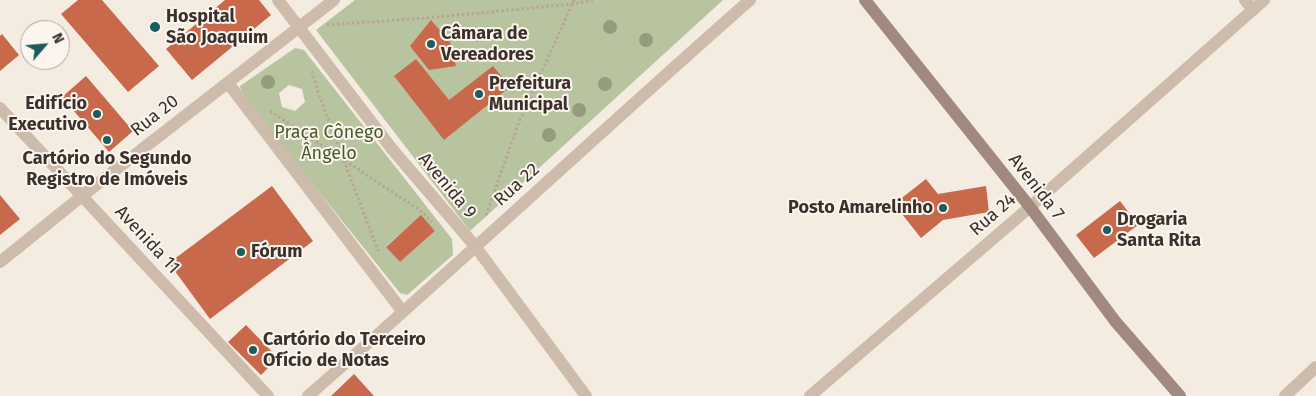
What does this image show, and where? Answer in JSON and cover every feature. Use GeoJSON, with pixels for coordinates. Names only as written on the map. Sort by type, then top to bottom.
{"type":"FeatureCollection","features":[{"type":"Feature","properties":{"kind":"main road","name":"Avenida 7"},"geometry":{"type":"LineString","coordinates":[[865,0],[1030,207],[1115,321],[1180,396]]}},
{"type":"Feature","properties":{"kind":"street","name":"Avenida 9"},"geometry":{"type":"LineString","coordinates":[[278,0],[392,149],[476,246],[586,396]]}},
{"type":"Feature","properties":{"kind":"street","name":"Rua 20"},"geometry":{"type":"LineString","coordinates":[[0,262],[334,0]]}},
{"type":"Feature","properties":{"kind":"street","name":"Rua 22"},"geometry":{"type":"LineString","coordinates":[[308,396],[750,0]]}},
{"type":"Feature","properties":{"kind":"street","name":"Rua 24"},"geometry":{"type":"LineString","coordinates":[[810,396],[1030,207],[1249,5],[1264,0]]}},
{"type":"Feature","properties":{"kind":"street"},"geometry":{"type":"LineString","coordinates":[[228,83],[403,312]]}},
{"type":"Feature","properties":{"kind":"street","name":"Avenida 11"},"geometry":{"type":"LineString","coordinates":[[0,108],[268,396]]}},
{"type":"Feature","properties":{"kind":"street"},"geometry":{"type":"LineString","coordinates":[[1284,396],[1315,370]]}},
{"type":"Feature","properties":{"kind":"path"},"geometry":{"type":"LineString","coordinates":[[299,27],[426,18],[593,0]]}},
{"type":"Feature","properties":{"kind":"path"},"geometry":{"type":"LineString","coordinates":[[485,220],[519,122],[574,2]]}},
{"type":"Feature","properties":{"kind":"path"},"geometry":{"type":"LineString","coordinates":[[311,70],[318,95],[381,261]]}},
{"type":"Feature","properties":{"kind":"path"},"geometry":{"type":"LineString","coordinates":[[269,110],[421,211],[432,223]]}},
{"type":"Feature","properties":{"kind":"green space","name":"Praça Cônego Ângelo"},"geometry":{"type":"Polygon","coordinates":[[[355,0],[723,0],[470,231],[316,30],[355,0]]]}},
{"type":"Feature","properties":{"kind":"green space","name":"Praça Cônego Ângelo"},"geometry":{"type":"Polygon","coordinates":[[[295,48],[304,50],[452,239],[453,255],[407,295],[400,293],[243,97],[240,86],[295,48]],[[289,85],[279,93],[282,107],[295,111],[305,102],[302,89],[289,85]],[[421,216],[386,246],[400,262],[435,231],[421,216]]]}},
{"type":"Feature","properties":{"kind":"building"},"geometry":{"type":"Polygon","coordinates":[[[78,0],[102,0],[159,66],[128,92],[70,24],[70,20],[66,20],[61,14],[78,0]]]}},
{"type":"Feature","properties":{"kind":"building"},"geometry":{"type":"Polygon","coordinates":[[[225,0],[259,0],[271,15],[192,80],[166,49],[225,0]]]}},
{"type":"Feature","properties":{"kind":"building","name":"Câmara de Vereadores"},"geometry":{"type":"Polygon","coordinates":[[[431,20],[450,42],[456,66],[429,70],[410,46],[431,20]]]}},
{"type":"Feature","properties":{"kind":"building"},"geometry":{"type":"Polygon","coordinates":[[[2,34],[19,55],[0,71],[0,36],[2,34]]]}},
{"type":"Feature","properties":{"kind":"building","name":"Prefeitura Municipal"},"geometry":{"type":"Polygon","coordinates":[[[416,59],[449,100],[493,66],[510,87],[444,140],[394,76],[416,59]]]}},
{"type":"Feature","properties":{"kind":"building","name":"Edifício Executivo"},"geometry":{"type":"Polygon","coordinates":[[[86,76],[133,131],[109,152],[62,97],[86,76]]]}},
{"type":"Feature","properties":{"kind":"building","name":"Posto Amarelinho"},"geometry":{"type":"Polygon","coordinates":[[[926,179],[938,194],[986,186],[989,212],[943,220],[921,238],[894,204],[926,179]]]}},
{"type":"Feature","properties":{"kind":"building","name":"Fórum"},"geometry":{"type":"Polygon","coordinates":[[[272,186],[313,241],[210,319],[169,263],[272,186]]]}},
{"type":"Feature","properties":{"kind":"building"},"geometry":{"type":"Polygon","coordinates":[[[0,195],[20,219],[0,235],[0,195]]]}},
{"type":"Feature","properties":{"kind":"building","name":"Drogaria Santa Rita"},"geometry":{"type":"Polygon","coordinates":[[[1120,201],[1138,225],[1094,258],[1076,235],[1120,201]]]}},
{"type":"Feature","properties":{"kind":"building"},"geometry":{"type":"Polygon","coordinates":[[[421,215],[435,231],[400,262],[386,247],[421,215]]]}},
{"type":"Feature","properties":{"kind":"building","name":"Cartório do Terceiro Ofício de Notas"},"geometry":{"type":"Polygon","coordinates":[[[246,325],[278,358],[261,375],[228,342],[246,325]]]}},
{"type":"Feature","properties":{"kind":"building"},"geometry":{"type":"Polygon","coordinates":[[[354,374],[374,396],[331,396],[354,374]]]}},
{"type":"Feature","properties":{"kind":"place","name":"Hospital São Joaquim"},"geometry":{"type":"Point","coordinates":[155,27]}},
{"type":"Feature","properties":{"kind":"place","name":"Câmara de Vereadores"},"geometry":{"type":"Point","coordinates":[431,44]}},
{"type":"Feature","properties":{"kind":"place","name":"Prefeitura Municipal"},"geometry":{"type":"Point","coordinates":[479,94]}},
{"type":"Feature","properties":{"kind":"place","name":"Edifício Executivo"},"geometry":{"type":"Point","coordinates":[97,114]}},
{"type":"Feature","properties":{"kind":"place","name":"Cartório do Segundo Registro de Imóveis"},"geometry":{"type":"Point","coordinates":[107,140]}},
{"type":"Feature","properties":{"kind":"place","name":"Posto Amarelinho"},"geometry":{"type":"Point","coordinates":[943,208]}},
{"type":"Feature","properties":{"kind":"place","name":"Drogaria Santa Rita"},"geometry":{"type":"Point","coordinates":[1107,230]}},
{"type":"Feature","properties":{"kind":"place","name":"Fórum"},"geometry":{"type":"Point","coordinates":[241,252]}},
{"type":"Feature","properties":{"kind":"place","name":"Cartório do Terceiro Ofício de Notas"},"geometry":{"type":"Point","coordinates":[253,350]}}]}
